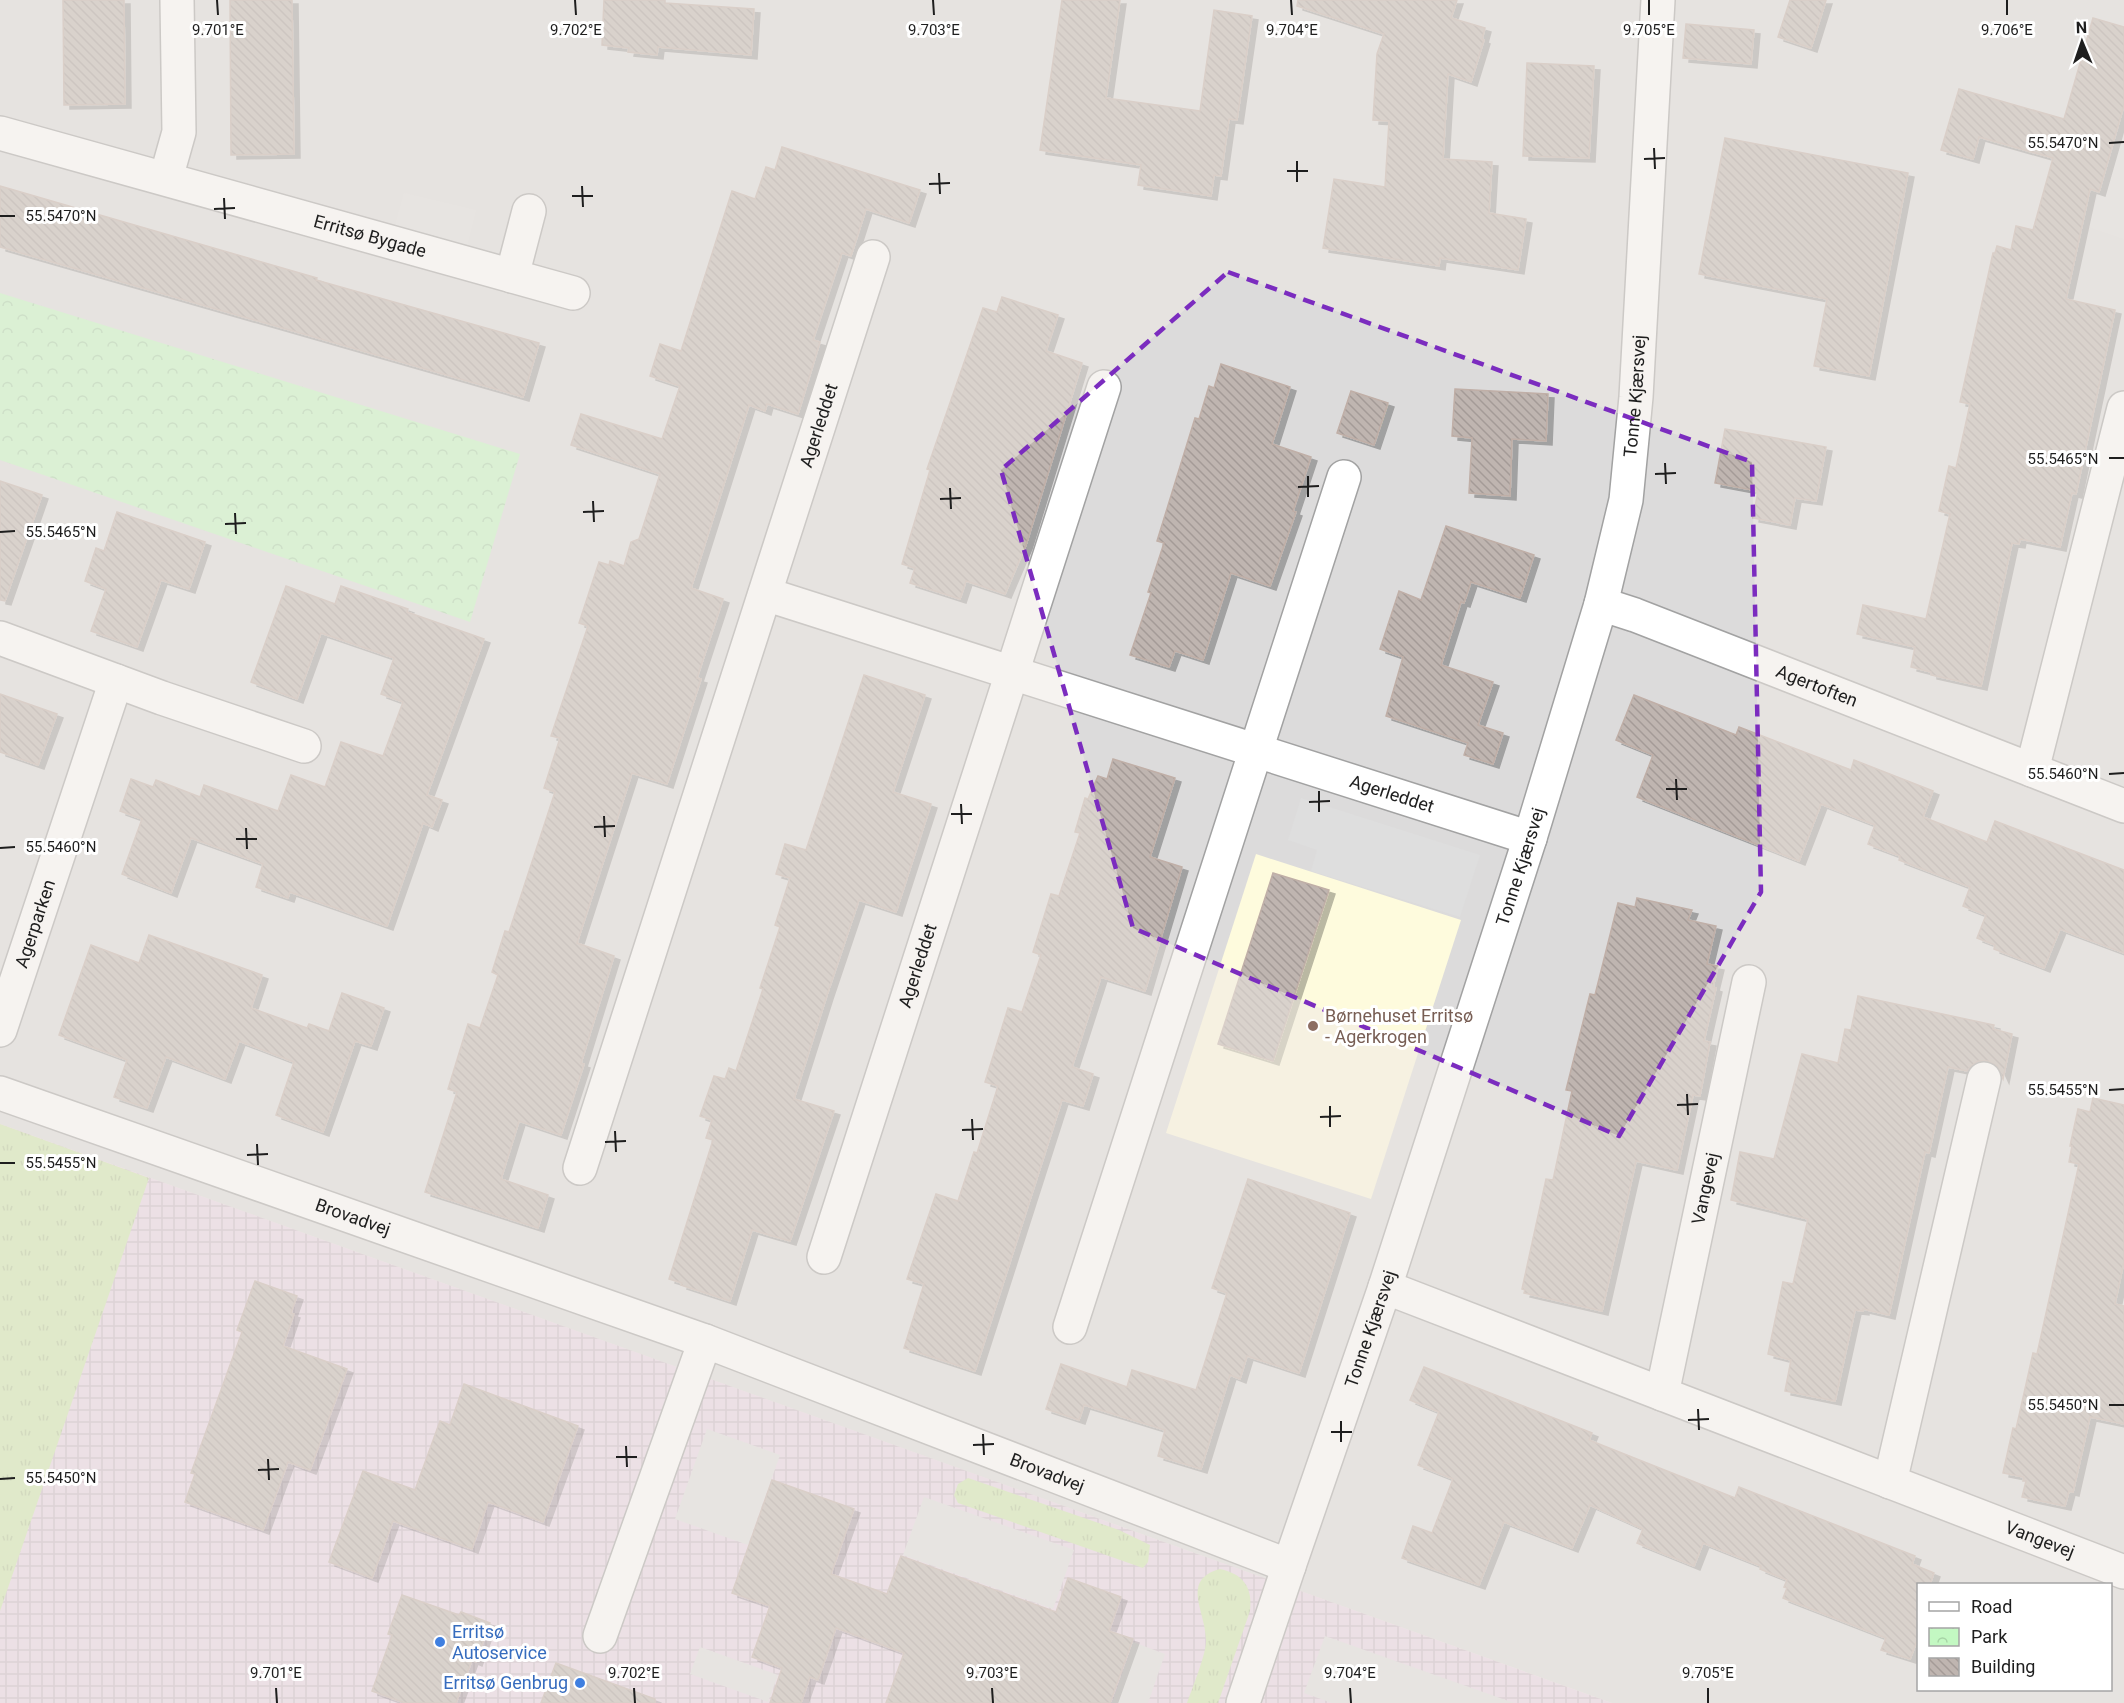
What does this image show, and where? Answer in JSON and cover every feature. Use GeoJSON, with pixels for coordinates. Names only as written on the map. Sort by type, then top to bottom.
{"type":"FeatureCollection","features":[{"type":"Feature","properties":{"kind":"street"},"geometry":{"type":"LineString","coordinates":[[166,178],[179,132],[177,0]]}},
{"type":"Feature","properties":{"kind":"street","name":"Tonne Kjærsvej"},"geometry":{"type":"LineString","coordinates":[[1243,1703],[1385,1287],[1530,838],[1601,604],[1626,500],[1631,454],[1637,386],[1658,0]]}},
{"type":"Feature","properties":{"kind":"street","name":"Erritsø Bygade"},"geometry":{"type":"LineString","coordinates":[[0,133],[573,293]]}},
{"type":"Feature","properties":{"kind":"street"},"geometry":{"type":"LineString","coordinates":[[512,276],[529,211]]}},
{"type":"Feature","properties":{"kind":"street","name":"Agerleddet"},"geometry":{"type":"LineString","coordinates":[[580,1167],[873,257]]}},
{"type":"Feature","properties":{"kind":"street","name":"Agerleddet"},"geometry":{"type":"LineString","coordinates":[[824,1257],[1104,387]]}},
{"type":"Feature","properties":{"kind":"street"},"geometry":{"type":"LineString","coordinates":[[2032,770],[2124,408]]}},
{"type":"Feature","properties":{"kind":"street"},"geometry":{"type":"LineString","coordinates":[[1070,1327],[1344,477]]}},
{"type":"Feature","properties":{"kind":"street","name":"Agerleddet"},"geometry":{"type":"LineString","coordinates":[[765,594],[1530,838]]}},
{"type":"Feature","properties":{"kind":"street","name":"Agertoften"},"geometry":{"type":"LineString","coordinates":[[1601,604],[1635,615],[2124,806]]}},
{"type":"Feature","properties":{"kind":"street"},"geometry":{"type":"LineString","coordinates":[[0,638],[304,746]]}},
{"type":"Feature","properties":{"kind":"street","name":"Agerparken"},"geometry":{"type":"LineString","coordinates":[[0,1030],[116,681]]}},
{"type":"Feature","properties":{"kind":"street","name":"Vangevej"},"geometry":{"type":"LineString","coordinates":[[1662,1394],[1749,982]]}},
{"type":"Feature","properties":{"kind":"street"},"geometry":{"type":"LineString","coordinates":[[1890,1482],[1984,1079]]}},
{"type":"Feature","properties":{"kind":"street","name":"Brovadvej"},"geometry":{"type":"LineString","coordinates":[[0,1093],[705,1341],[1289,1566]]}},
{"type":"Feature","properties":{"kind":"street","name":"Vangevej"},"geometry":{"type":"LineString","coordinates":[[1385,1287],[2124,1572]]}},
{"type":"Feature","properties":{"kind":"street"},"geometry":{"type":"LineString","coordinates":[[600,1636],[705,1341]]}},
{"type":"Feature","properties":{"kind":"highlighted area"},"geometry":{"type":"Polygon","coordinates":[[[1228,272],[1752,462],[1761,892],[1619,1136],[1133,928],[1001,470],[1228,272]]]}},
{"type":"Feature","properties":{"kind":"shaded area"},"geometry":{"type":"Polygon","coordinates":[[[0,0],[2124,0],[2124,1703],[1612,1703],[0,1124],[0,0]]]}},
{"type":"Feature","properties":{"kind":"shaded area"},"geometry":{"type":"Polygon","coordinates":[[[2124,105],[2124,239],[2089,227],[2124,105]]]}},
{"type":"Feature","properties":{"kind":"shaded area"},"geometry":{"type":"Polygon","coordinates":[[[404,193],[476,210],[466,250],[394,229],[404,193]]]}},
{"type":"Feature","properties":{"kind":"shaded area"},"geometry":{"type":"Polygon","coordinates":[[[1301,798],[1480,855],[1460,917],[1311,871],[1317,850],[1288,840],[1301,798]]]}},
{"type":"Feature","properties":{"kind":"shaded area","name":"Børnehuset Erritsø - Agerkrogen"},"geometry":{"type":"Polygon","coordinates":[[[1256,854],[1461,920],[1371,1199],[1166,1133],[1256,854]]]}},
{"type":"Feature","properties":{"kind":"shaded area"},"geometry":{"type":"Polygon","coordinates":[[[0,1124],[315,1237],[1612,1703],[0,1703],[0,1124]]]}},
{"type":"Feature","properties":{"kind":"shaded area"},"geometry":{"type":"Polygon","coordinates":[[[707,1429],[780,1455],[748,1545],[675,1519],[707,1429]]]}},
{"type":"Feature","properties":{"kind":"shaded area"},"geometry":{"type":"Polygon","coordinates":[[[924,1497],[1074,1550],[1053,1609],[903,1555],[924,1497]]]}},
{"type":"Feature","properties":{"kind":"shaded area"},"geometry":{"type":"Polygon","coordinates":[[[1325,1636],[1514,1703],[1332,1703],[1304,1693],[1325,1636]]]}},
{"type":"Feature","properties":{"kind":"shaded area"},"geometry":{"type":"Polygon","coordinates":[[[1133,1642],[1165,1654],[1148,1703],[1112,1703],[1133,1642]]]}},
{"type":"Feature","properties":{"kind":"shaded area"},"geometry":{"type":"Polygon","coordinates":[[[700,1647],[778,1675],[768,1702],[690,1674],[700,1647]]]}},
{"type":"Feature","properties":{"kind":"green space"},"geometry":{"type":"Polygon","coordinates":[[[0,293],[520,454],[470,622],[0,460],[0,293]]]}},
{"type":"Feature","properties":{"kind":"green space"},"geometry":{"type":"Polygon","coordinates":[[[0,1124],[149,1178],[0,1611],[0,1124]]]}},
{"type":"Feature","properties":{"kind":"green space"},"geometry":{"type":"Polygon","coordinates":[[[968,1478],[1119,1530],[1150,1545],[1148,1562],[1143,1568],[958,1503],[954,1495],[958,1484],[968,1478]]]}},
{"type":"Feature","properties":{"kind":"green space"},"geometry":{"type":"Polygon","coordinates":[[[1220,1569],[1235,1574],[1245,1583],[1250,1595],[1250,1611],[1218,1703],[1187,1703],[1206,1646],[1198,1589],[1201,1581],[1208,1574],[1220,1569]]]}},
{"type":"Feature","properties":{"kind":"building"},"geometry":{"type":"Polygon","coordinates":[[[63,0],[124,0],[125,104],[64,105],[63,0]]]}},
{"type":"Feature","properties":{"kind":"building"},"geometry":{"type":"Polygon","coordinates":[[[230,0],[292,0],[294,154],[231,155],[230,0]]]}},
{"type":"Feature","properties":{"kind":"building"},"geometry":{"type":"Polygon","coordinates":[[[604,0],[665,0],[665,3],[754,9],[751,55],[658,47],[657,55],[628,52],[629,48],[602,45],[604,0]]]}},
{"type":"Feature","properties":{"kind":"building"},"geometry":{"type":"Polygon","coordinates":[[[1062,0],[1120,0],[1106,98],[1200,111],[1214,10],[1252,16],[1237,120],[1229,119],[1221,176],[1214,175],[1211,196],[1138,185],[1141,165],[1040,150],[1062,0]]]}},
{"type":"Feature","properties":{"kind":"building"},"geometry":{"type":"Polygon","coordinates":[[[1298,0],[1457,0],[1451,18],[1485,28],[1482,39],[1484,40],[1471,82],[1448,74],[1443,159],[1492,162],[1489,213],[1526,219],[1518,270],[1440,258],[1439,266],[1323,248],[1334,179],[1385,187],[1389,121],[1373,120],[1377,54],[1384,34],[1297,6],[1298,0]]]}},
{"type":"Feature","properties":{"kind":"building"},"geometry":{"type":"Polygon","coordinates":[[[1790,0],[1826,0],[1811,48],[1778,37],[1790,0]]]}},
{"type":"Feature","properties":{"kind":"building"},"geometry":{"type":"Polygon","coordinates":[[[2093,18],[2124,27],[2124,105],[2099,192],[2090,189],[2066,299],[2115,310],[2076,494],[2072,493],[2060,547],[2020,539],[2019,544],[2012,543],[1981,686],[1931,675],[1931,672],[1911,667],[1915,647],[1857,634],[1863,605],[1926,619],[1950,514],[1939,511],[1949,466],[1956,468],[1970,404],[1960,402],[1993,253],[1997,246],[2011,250],[2016,226],[2033,230],[2053,158],[1979,137],[1973,159],[1941,150],[1959,89],[2064,119],[2093,18]]]}},
{"type":"Feature","properties":{"kind":"building"},"geometry":{"type":"Polygon","coordinates":[[[1686,24],[1754,30],[1751,64],[1683,58],[1686,24]]]}},
{"type":"Feature","properties":{"kind":"building"},"geometry":{"type":"Polygon","coordinates":[[[1527,63],[1594,66],[1589,158],[1523,156],[1527,63]]]}},
{"type":"Feature","properties":{"kind":"building"},"geometry":{"type":"Polygon","coordinates":[[[1725,138],[1908,173],[1869,376],[1814,366],[1827,299],[1699,274],[1725,138]]]}},
{"type":"Feature","properties":{"kind":"building"},"geometry":{"type":"Polygon","coordinates":[[[782,147],[920,190],[909,223],[866,209],[851,256],[842,253],[813,340],[820,342],[798,414],[767,404],[765,411],[749,405],[691,588],[723,599],[697,678],[701,679],[667,784],[632,773],[577,943],[614,956],[581,1063],[584,1064],[561,1135],[519,1121],[501,1179],[548,1195],[538,1228],[425,1192],[457,1092],[448,1089],[468,1024],[480,1028],[498,975],[492,972],[505,931],[509,932],[555,792],[544,788],[560,738],[551,736],[588,626],[579,623],[599,562],[609,565],[610,561],[624,566],[631,542],[639,539],[660,474],[571,445],[581,414],[662,439],[680,386],[650,376],[660,344],[681,351],[732,191],[755,199],[766,167],[775,170],[782,147]]]}},
{"type":"Feature","properties":{"kind":"building"},"geometry":{"type":"Polygon","coordinates":[[[0,186],[317,278],[316,280],[539,343],[523,397],[0,247],[0,186]]]}},
{"type":"Feature","properties":{"kind":"building"},"geometry":{"type":"Polygon","coordinates":[[[1002,297],[1058,315],[1046,351],[1082,363],[1026,545],[1005,594],[966,581],[960,599],[910,583],[915,568],[902,564],[930,470],[927,469],[983,308],[997,312],[1002,297]]]}},
{"type":"Feature","properties":{"kind":"building"},"geometry":{"type":"Polygon","coordinates":[[[1221,364],[1290,387],[1272,444],[1311,457],[1293,511],[1296,512],[1270,586],[1231,573],[1203,660],[1175,651],[1169,667],[1130,655],[1151,593],[1148,592],[1164,543],[1157,541],[1195,418],[1199,419],[1209,386],[1214,388],[1221,364]]]}},
{"type":"Feature","properties":{"kind":"building"},"geometry":{"type":"Polygon","coordinates":[[[1455,389],[1548,394],[1546,441],[1512,439],[1510,496],[1469,493],[1472,438],[1452,436],[1455,389]]]}},
{"type":"Feature","properties":{"kind":"building"},"geometry":{"type":"Polygon","coordinates":[[[1351,391],[1388,403],[1374,445],[1337,433],[1351,391]]]}},
{"type":"Feature","properties":{"kind":"building"},"geometry":{"type":"Polygon","coordinates":[[[1725,429],[1826,447],[1816,501],[1795,498],[1790,525],[1753,518],[1758,491],[1715,483],[1725,429]]]}},
{"type":"Feature","properties":{"kind":"building"},"geometry":{"type":"Polygon","coordinates":[[[0,481],[42,495],[5,601],[0,600],[0,481]]]}},
{"type":"Feature","properties":{"kind":"building"},"geometry":{"type":"Polygon","coordinates":[[[117,512],[205,542],[189,589],[161,580],[137,647],[91,631],[106,589],[85,581],[96,548],[104,551],[117,512]]]}},
{"type":"Feature","properties":{"kind":"building"},"geometry":{"type":"Polygon","coordinates":[[[1446,526],[1534,555],[1520,598],[1471,582],[1464,603],[1461,602],[1441,665],[1493,682],[1478,725],[1503,733],[1493,764],[1464,755],[1468,743],[1386,716],[1403,657],[1380,649],[1399,591],[1421,600],[1446,526]]]}},
{"type":"Feature","properties":{"kind":"building"},"geometry":{"type":"Polygon","coordinates":[[[286,586],[335,604],[341,586],[484,639],[427,795],[442,800],[432,827],[423,823],[387,926],[290,892],[288,898],[256,887],[263,864],[191,838],[171,893],[122,874],[142,819],[120,811],[131,779],[153,787],[156,780],[200,797],[204,785],[278,811],[291,775],[325,787],[341,742],[383,756],[403,702],[381,694],[394,658],[321,633],[297,699],[251,682],[286,586]]]}},
{"type":"Feature","properties":{"kind":"building"},"geometry":{"type":"Polygon","coordinates":[[[864,675],[925,695],[893,792],[931,804],[896,912],[859,900],[827,995],[794,1099],[834,1111],[790,1241],[752,1230],[730,1301],[669,1279],[713,1140],[706,1138],[712,1120],[700,1116],[714,1076],[725,1079],[729,1068],[736,1071],[763,989],[760,988],[780,927],[775,925],[790,878],[776,874],[785,844],[806,850],[864,675]]]}},
{"type":"Feature","properties":{"kind":"building"},"geometry":{"type":"Polygon","coordinates":[[[0,694],[57,714],[38,765],[0,752],[0,694]]]}},
{"type":"Feature","properties":{"kind":"building"},"geometry":{"type":"Polygon","coordinates":[[[1634,695],[1736,735],[1739,727],[1851,770],[1854,760],[1933,791],[1923,817],[1987,842],[1995,821],[2124,870],[2124,953],[2060,929],[2044,968],[1994,949],[1995,945],[1977,938],[1986,915],[1963,906],[1970,887],[1899,860],[1900,856],[1868,844],[1875,825],[1821,804],[1799,861],[1637,797],[1653,755],[1616,740],[1634,695]]]}},
{"type":"Feature","properties":{"kind":"building"},"geometry":{"type":"Polygon","coordinates":[[[1113,759],[1175,778],[1150,857],[1182,867],[1145,991],[1101,977],[1072,1067],[1093,1074],[1083,1106],[1062,1100],[975,1371],[904,1348],[924,1284],[907,1279],[936,1194],[958,1201],[974,1152],[977,1153],[998,1086],[985,1082],[1008,1008],[1022,1012],[1041,955],[1033,952],[1051,894],[1059,896],[1080,833],[1075,832],[1085,798],[1088,799],[1098,776],[1107,779],[1113,759]]]}},
{"type":"Feature","properties":{"kind":"building"},"geometry":{"type":"Polygon","coordinates":[[[1273,873],[1329,890],[1273,1061],[1218,1044],[1273,873]]]}},
{"type":"Feature","properties":{"kind":"building"},"geometry":{"type":"Polygon","coordinates":[[[1637,898],[1692,910],[1688,920],[1716,926],[1707,964],[1718,966],[1713,987],[1716,988],[1704,1041],[1710,1042],[1700,1096],[1693,1095],[1677,1170],[1636,1161],[1602,1311],[1524,1293],[1525,1290],[1522,1289],[1546,1179],[1553,1180],[1572,1091],[1566,1090],[1590,994],[1595,995],[1618,903],[1635,907],[1637,898]]]}},
{"type":"Feature","properties":{"kind":"building"},"geometry":{"type":"Polygon","coordinates":[[[149,935],[262,975],[251,1008],[307,1028],[309,1024],[329,1031],[342,993],[384,1008],[371,1046],[355,1041],[323,1132],[276,1115],[294,1062],[239,1041],[225,1079],[166,1057],[147,1108],[114,1097],[127,1060],[59,1035],[91,945],[139,963],[149,935]]]}},
{"type":"Feature","properties":{"kind":"building"},"geometry":{"type":"Polygon","coordinates":[[[1858,996],[1994,1025],[1993,1029],[2012,1034],[2003,1079],[1997,1066],[1988,1061],[1978,1061],[1967,1071],[1948,1067],[1929,1153],[1925,1152],[1889,1315],[1863,1309],[1863,1311],[1855,1310],[1835,1401],[1785,1391],[1791,1360],[1768,1354],[1783,1282],[1793,1284],[1808,1219],[1731,1200],[1740,1152],[1774,1159],[1802,1054],[1838,1063],[1845,1029],[1851,1030],[1858,996]]]}},
{"type":"Feature","properties":{"kind":"building"},"geometry":{"type":"Polygon","coordinates":[[[2093,1098],[2124,1105],[2124,1261],[2115,1304],[2124,1306],[2124,1424],[2090,1417],[2073,1492],[2069,1491],[2065,1506],[2022,1497],[2026,1481],[2023,1481],[2024,1477],[2003,1473],[2013,1428],[2016,1429],[2033,1353],[2037,1354],[2079,1164],[2069,1162],[2078,1109],[2090,1112],[2093,1098]]]}},
{"type":"Feature","properties":{"kind":"building"},"geometry":{"type":"Polygon","coordinates":[[[1248,1179],[1350,1213],[1299,1373],[1247,1356],[1240,1379],[1230,1375],[1201,1469],[1158,1456],[1165,1430],[1084,1405],[1079,1420],[1046,1409],[1061,1364],[1127,1387],[1132,1370],[1196,1390],[1227,1293],[1212,1288],[1248,1179]]]}},
{"type":"Feature","properties":{"kind":"building"},"geometry":{"type":"Polygon","coordinates":[[[255,1281],[297,1296],[291,1313],[294,1314],[283,1346],[347,1369],[310,1470],[288,1462],[263,1530],[185,1502],[195,1474],[191,1473],[242,1332],[237,1330],[255,1281]]]}},
{"type":"Feature","properties":{"kind":"building"},"geometry":{"type":"Polygon","coordinates":[[[1424,1367],[1592,1433],[1589,1440],[1735,1498],[1739,1487],[1915,1556],[1912,1564],[1934,1573],[1930,1583],[1917,1583],[1917,1641],[1910,1659],[1881,1650],[1886,1638],[1783,1598],[1787,1580],[1760,1569],[1761,1566],[1703,1543],[1694,1566],[1637,1543],[1643,1529],[1590,1505],[1572,1548],[1504,1522],[1479,1585],[1402,1558],[1413,1526],[1432,1533],[1453,1479],[1418,1465],[1439,1412],[1410,1400],[1424,1367]]]}},
{"type":"Feature","properties":{"kind":"building"},"geometry":{"type":"Polygon","coordinates":[[[464,1384],[578,1426],[543,1522],[488,1502],[472,1549],[393,1521],[372,1578],[329,1562],[363,1471],[415,1490],[440,1421],[450,1425],[464,1384]]]}},
{"type":"Feature","properties":{"kind":"building"},"geometry":{"type":"Polygon","coordinates":[[[772,1480],[854,1509],[831,1574],[887,1594],[901,1556],[1056,1612],[1068,1578],[1121,1597],[1109,1631],[1133,1639],[1110,1703],[886,1703],[904,1653],[836,1628],[818,1680],[810,1677],[801,1703],[770,1703],[782,1668],[752,1657],[770,1606],[732,1593],[772,1480]]]}},
{"type":"Feature","properties":{"kind":"building"},"geometry":{"type":"Polygon","coordinates":[[[402,1595],[490,1623],[476,1662],[472,1660],[456,1703],[405,1703],[372,1691],[392,1635],[388,1634],[402,1595]]]}},
{"type":"Feature","properties":{"kind":"building","name":"Erritsø Genbrug"},"geometry":{"type":"Polygon","coordinates":[[[556,1663],[655,1699],[655,1703],[541,1703],[556,1663]]]}},
{"type":"Feature","properties":{"kind":"place","name":"Børnehuset Erritsø - Agerkrogen"},"geometry":{"type":"Point","coordinates":[1313,1026]}},
{"type":"Feature","properties":{"kind":"place","name":"Erritsø Autoservice"},"geometry":{"type":"Point","coordinates":[440,1642]}},
{"type":"Feature","properties":{"kind":"place","name":"Erritsø Genbrug"},"geometry":{"type":"Point","coordinates":[580,1683]}}]}
